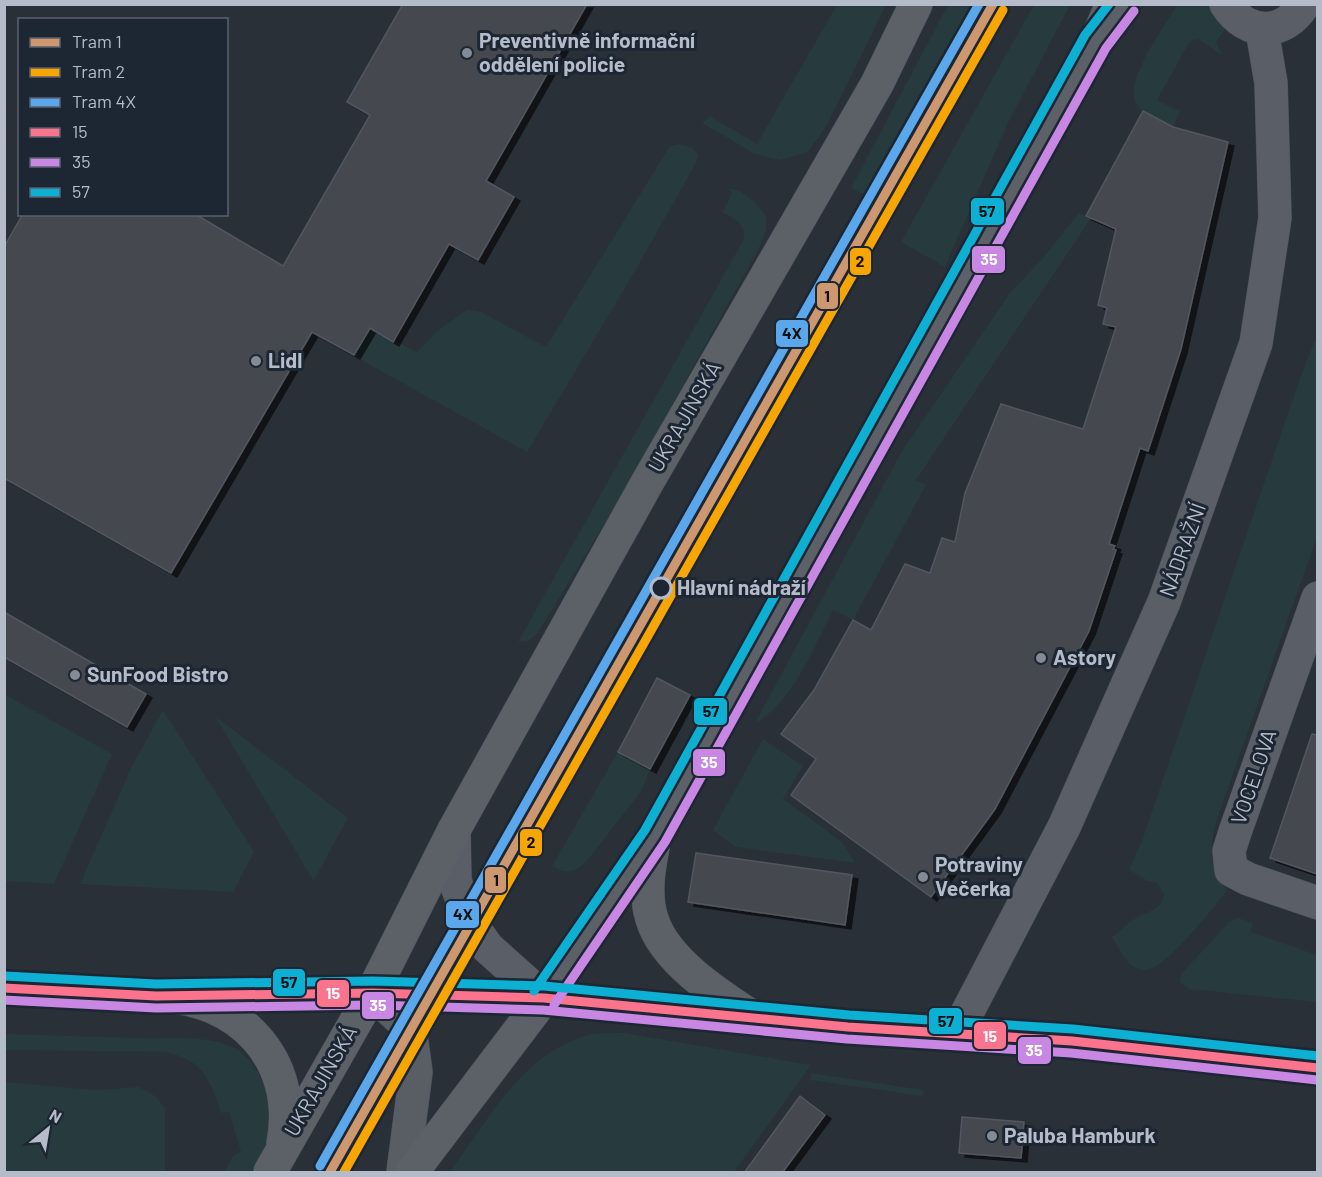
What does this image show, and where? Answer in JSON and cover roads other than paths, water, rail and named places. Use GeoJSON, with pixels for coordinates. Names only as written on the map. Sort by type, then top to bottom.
{"type":"FeatureCollection","features":[{"type":"Feature","properties":{"kind":"main road","name":"UKRAJINSKÁ"},"geometry":{"type":"LineString","coordinates":[[275,1162],[372,993],[454,830],[647,483],[848,136],[916,4]]}},
{"type":"Feature","properties":{"kind":"main road"},"geometry":{"type":"LineString","coordinates":[[1096,41],[1099,4]]}},
{"type":"Feature","properties":{"kind":"main road"},"geometry":{"type":"LineString","coordinates":[[412,1173],[544,998],[655,836],[968,275],[1096,41],[1112,4]]}},
{"type":"Feature","properties":{"kind":"main road"},"geometry":{"type":"LineString","coordinates":[[1096,41],[1125,4]]}},
{"type":"Feature","properties":{"kind":"main road"},"geometry":{"type":"LineString","coordinates":[[655,836],[647,880],[652,920],[688,970],[757,1020]]}},
{"type":"Feature","properties":{"kind":"main road"},"geometry":{"type":"LineString","coordinates":[[156,996],[179,996],[202,1001],[224,1011],[243,1024],[259,1041],[272,1060],[281,1082],[286,1116],[275,1162]]}},
{"type":"Feature","properties":{"kind":"street"},"geometry":{"type":"LineString","coordinates":[[1226,4],[1235,17],[1247,26],[1262,30],[1287,24],[1298,16],[1304,4]]}},
{"type":"Feature","properties":{"kind":"street","name":"NÁDRAŽNÍ"},"geometry":{"type":"LineString","coordinates":[[956,1034],[1064,827],[1164,602],[1256,343],[1275,218],[1271,83],[1262,30]]}},
{"type":"Feature","properties":{"kind":"street","name":"VOCELOVA"},"geometry":{"type":"LineString","coordinates":[[1317,598],[1235,832],[1228,860],[1231,870],[1248,879],[1317,903]]}},
{"type":"Feature","properties":{"kind":"street"},"geometry":{"type":"LineString","coordinates":[[454,830],[456,881],[471,924],[488,948],[544,998]]}},
{"type":"Feature","properties":{"kind":"street"},"geometry":{"type":"LineString","coordinates":[[4,988],[156,996],[372,993],[544,998],[757,1020],[1072,1041],[1317,1068]]}},
{"type":"Feature","properties":{"kind":"street"},"geometry":{"type":"LineString","coordinates":[[372,993],[410,1028],[416,1072],[403,1173]]}},
{"type":"Feature","properties":{"kind":"tram line","name":"4X"},"geometry":{"type":"LineString","coordinates":[[320,1166],[979,4]]}},
{"type":"Feature","properties":{"kind":"tram line","name":"1"},"geometry":{"type":"LineString","coordinates":[[330,1172],[993,4]]}},
{"type":"Feature","properties":{"kind":"tram line","name":"2"},"geometry":{"type":"LineString","coordinates":[[344,1172],[1003,10]]}},
{"type":"Feature","properties":{"kind":"place","name":"Preventivně informační oddělení policie"},"geometry":{"type":"Point","coordinates":[467,53]}},
{"type":"Feature","properties":{"kind":"place","name":"Lidl"},"geometry":{"type":"Point","coordinates":[256,361]}},
{"type":"Feature","properties":{"kind":"place","name":"Hlavní nádraží"},"geometry":{"type":"Point","coordinates":[661,588]}},
{"type":"Feature","properties":{"kind":"place","name":"Astory"},"geometry":{"type":"Point","coordinates":[1041,658]}},
{"type":"Feature","properties":{"kind":"place","name":"SunFood Bistro"},"geometry":{"type":"Point","coordinates":[75,675]}},
{"type":"Feature","properties":{"kind":"place","name":"Potraviny Večerka"},"geometry":{"type":"Point","coordinates":[923,877]}},
{"type":"Feature","properties":{"kind":"place","name":"Paluba Hamburk"},"geometry":{"type":"Point","coordinates":[992,1136]}}]}
